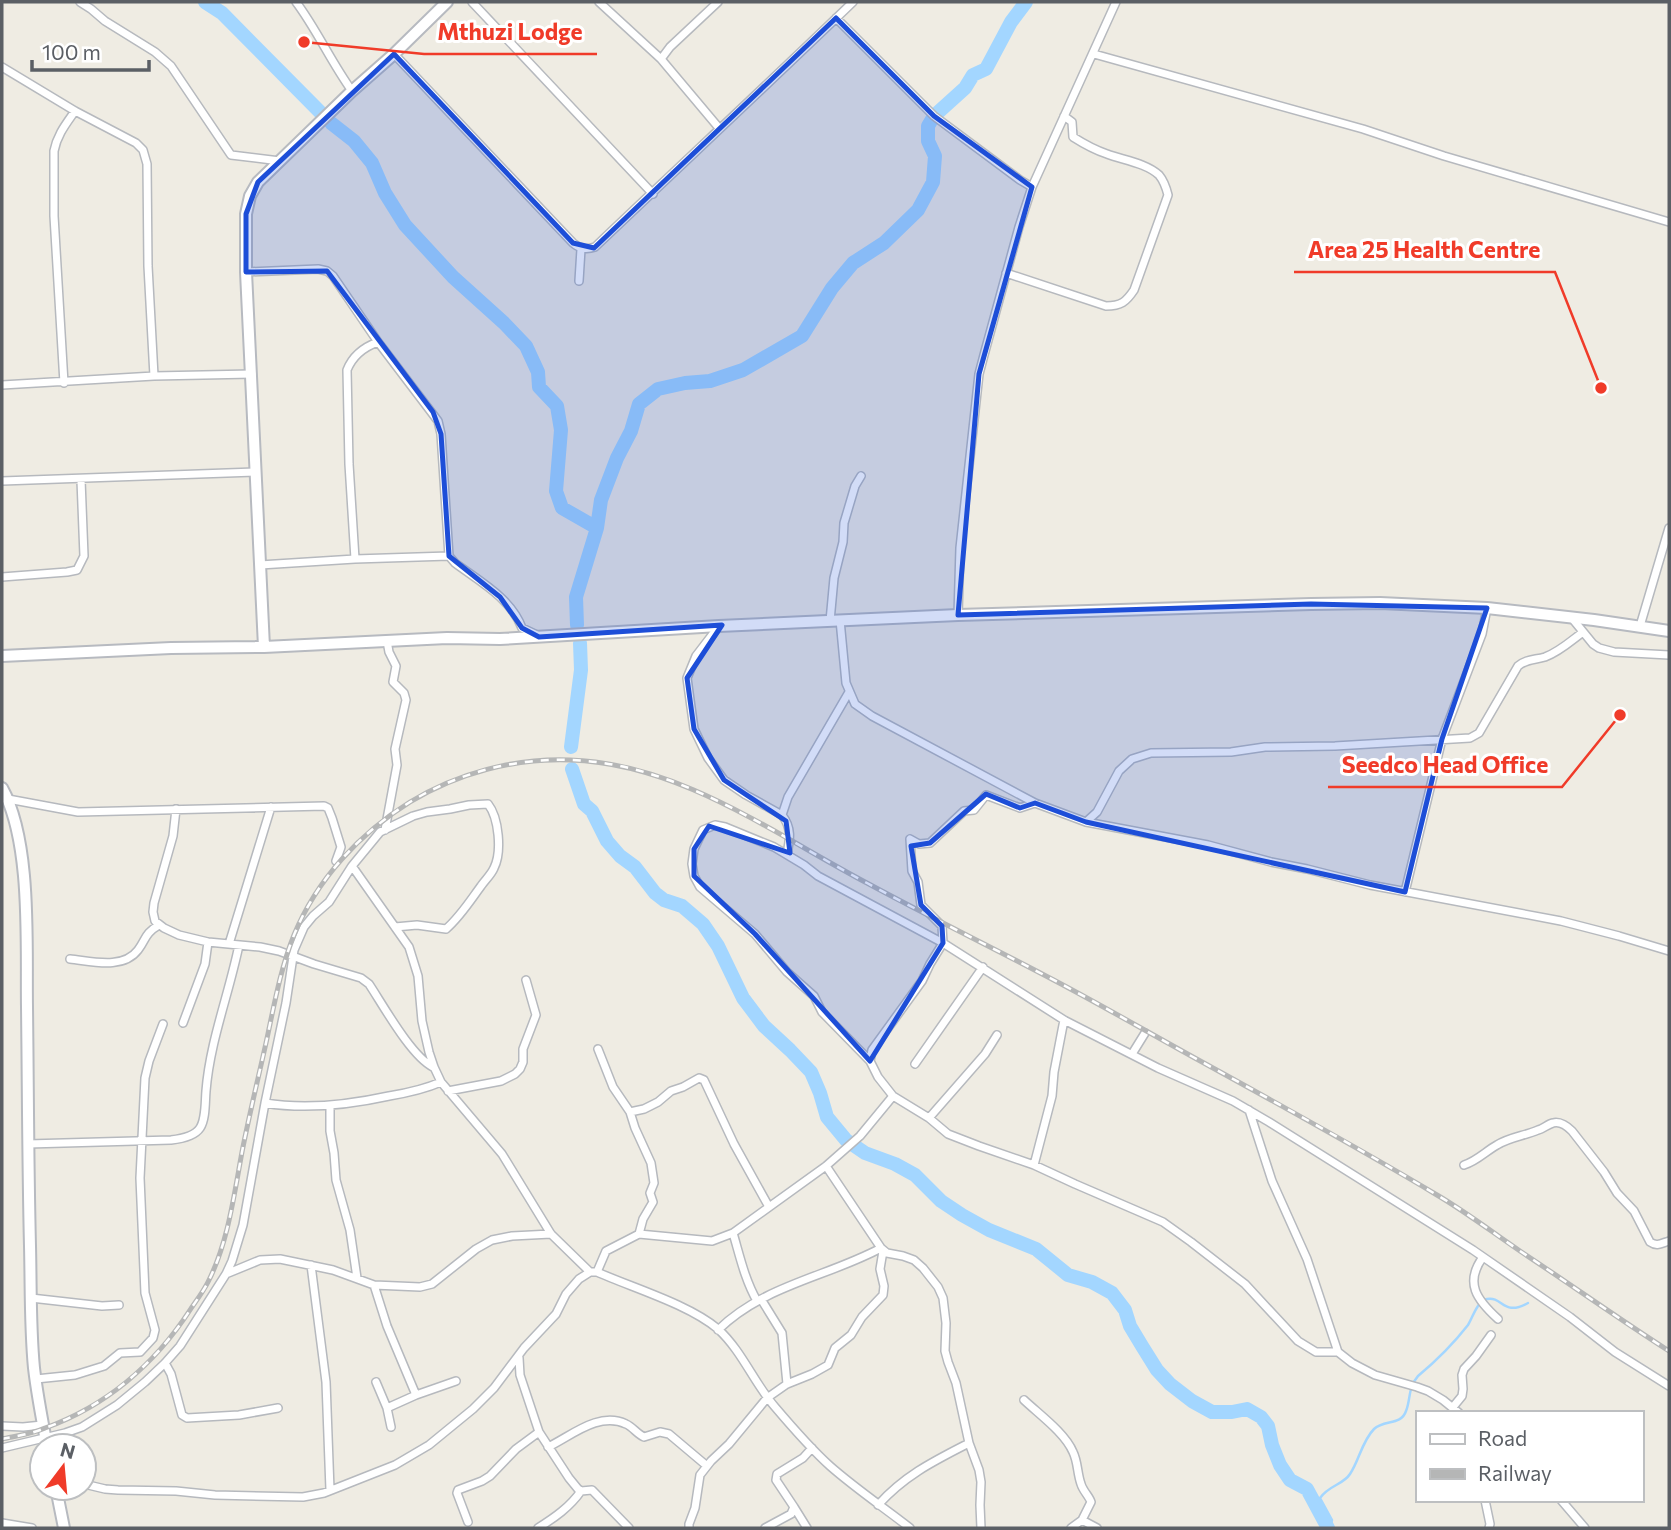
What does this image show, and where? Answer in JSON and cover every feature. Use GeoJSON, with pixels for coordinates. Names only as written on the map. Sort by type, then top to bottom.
{"type":"FeatureCollection","features":[{"type":"Feature","properties":{"kind":"main road"},"geometry":{"type":"LineString","coordinates":[[264,647],[246,272],[246,214],[250,196],[258,182],[447,2]]}},
{"type":"Feature","properties":{"kind":"main road"},"geometry":{"type":"LineString","coordinates":[[2,656],[539,636],[958,615],[1311,604],[1380,603],[1487,608],[1669,631]]}},
{"type":"Feature","properties":{"kind":"main road"},"geometry":{"type":"LineString","coordinates":[[2,788],[16,825],[25,906],[32,1298],[36,1379],[44,1432]]}},
{"type":"Feature","properties":{"kind":"main road"},"geometry":{"type":"LineString","coordinates":[[59,1502],[64,1528]]}},
{"type":"Feature","properties":{"kind":"street"},"geometry":{"type":"LineString","coordinates":[[80,2],[105,22],[155,52],[171,66],[231,155],[280,161]]}},
{"type":"Feature","properties":{"kind":"street"},"geometry":{"type":"LineString","coordinates":[[296,2],[352,91]]}},
{"type":"Feature","properties":{"kind":"street"},"geometry":{"type":"LineString","coordinates":[[472,2],[653,194]]}},
{"type":"Feature","properties":{"kind":"street"},"geometry":{"type":"LineString","coordinates":[[599,2],[661,59],[719,128]]}},
{"type":"Feature","properties":{"kind":"street"},"geometry":{"type":"LineString","coordinates":[[661,59],[670,47],[718,2]]}},
{"type":"Feature","properties":{"kind":"street"},"geometry":{"type":"LineString","coordinates":[[394,54],[580,249],[595,247],[853,2]]}},
{"type":"Feature","properties":{"kind":"street"},"geometry":{"type":"LineString","coordinates":[[958,615],[960,548],[979,374],[1032,187],[1116,2]]}},
{"type":"Feature","properties":{"kind":"street"},"geometry":{"type":"LineString","coordinates":[[836,18],[934,116],[1032,187]]}},
{"type":"Feature","properties":{"kind":"street"},"geometry":{"type":"LineString","coordinates":[[1094,54],[1363,129],[1444,156],[1669,222]]}},
{"type":"Feature","properties":{"kind":"street"},"geometry":{"type":"LineString","coordinates":[[2,67],[136,144],[146,156],[154,376]]}},
{"type":"Feature","properties":{"kind":"street"},"geometry":{"type":"LineString","coordinates":[[64,383],[54,216],[54,151],[60,133],[75,111]]}},
{"type":"Feature","properties":{"kind":"street"},"geometry":{"type":"LineString","coordinates":[[1006,273],[1106,306],[1118,306],[1127,301],[1134,290],[1168,195],[1165,184],[1157,174],[1146,167],[1107,154],[1073,137],[1072,122],[1064,116]]}},
{"type":"Feature","properties":{"kind":"street"},"geometry":{"type":"LineString","coordinates":[[579,281],[580,249]]}},
{"type":"Feature","properties":{"kind":"street"},"geometry":{"type":"LineString","coordinates":[[246,272],[318,269],[327,271],[338,282],[438,421],[449,556],[454,563],[500,597],[517,617],[522,628],[539,636]]}},
{"type":"Feature","properties":{"kind":"street"},"geometry":{"type":"LineString","coordinates":[[355,559],[347,370],[364,347],[379,342]]}},
{"type":"Feature","properties":{"kind":"street"},"geometry":{"type":"LineString","coordinates":[[2,385],[154,376],[252,374]]}},
{"type":"Feature","properties":{"kind":"street"},"geometry":{"type":"LineString","coordinates":[[2,481],[255,472]]}},
{"type":"Feature","properties":{"kind":"street"},"geometry":{"type":"LineString","coordinates":[[861,476],[855,486],[844,523],[843,542],[834,578],[835,621],[849,692],[855,704],[872,716],[1035,803],[1086,822],[1208,845],[1405,892],[1561,921],[1669,951]]}},
{"type":"Feature","properties":{"kind":"street"},"geometry":{"type":"LineString","coordinates":[[2,577],[77,570],[84,556],[81,480]]}},
{"type":"Feature","properties":{"kind":"street"},"geometry":{"type":"LineString","coordinates":[[1640,626],[1669,528]]}},
{"type":"Feature","properties":{"kind":"street"},"geometry":{"type":"LineString","coordinates":[[260,565],[449,556]]}},
{"type":"Feature","properties":{"kind":"street"},"geometry":{"type":"LineString","coordinates":[[1405,892],[1442,739],[1482,634],[1487,608]]}},
{"type":"Feature","properties":{"kind":"street"},"geometry":{"type":"LineString","coordinates":[[1570,617],[1593,644],[1605,650],[1669,655]]}},
{"type":"Feature","properties":{"kind":"street"},"geometry":{"type":"LineString","coordinates":[[719,625],[696,656],[687,678],[694,729],[708,758],[724,780],[782,815],[790,828],[787,854]]}},
{"type":"Feature","properties":{"kind":"street"},"geometry":{"type":"LineString","coordinates":[[1086,822],[1097,813],[1119,771],[1132,759],[1151,753],[1231,752],[1265,747],[1335,746],[1475,736],[1518,666],[1527,660],[1548,656],[1583,632]]}},
{"type":"Feature","properties":{"kind":"street"},"geometry":{"type":"LineString","coordinates":[[385,830],[397,765],[395,749],[406,700],[404,693],[393,682],[396,666],[387,641]]}},
{"type":"Feature","properties":{"kind":"street"},"geometry":{"type":"LineString","coordinates":[[782,815],[788,797],[849,692]]}},
{"type":"Feature","properties":{"kind":"street"},"geometry":{"type":"LineString","coordinates":[[870,1061],[876,1043],[922,981],[943,943],[942,926],[921,905],[918,881],[912,871],[910,839],[919,845],[930,843],[964,811],[974,810],[986,795],[1020,808],[1035,803]]}},
{"type":"Feature","properties":{"kind":"street"},"geometry":{"type":"LineString","coordinates":[[8,799],[78,812],[324,806],[332,818],[341,848],[336,861]]}},
{"type":"Feature","properties":{"kind":"street"},"geometry":{"type":"LineString","coordinates":[[68,1432],[82,1427],[117,1405],[165,1363],[180,1346],[226,1274],[243,1225],[293,957],[304,927],[329,902],[375,837],[385,830],[427,812],[488,804],[498,835],[497,859],[492,873],[470,903],[448,928],[417,925],[395,927]]}},
{"type":"Feature","properties":{"kind":"street"},"geometry":{"type":"LineString","coordinates":[[229,944],[271,807]]}},
{"type":"Feature","properties":{"kind":"street"},"geometry":{"type":"LineString","coordinates":[[176,809],[173,836],[153,912],[155,921],[179,935],[208,942],[279,951],[365,980],[412,1049],[434,1067]]}},
{"type":"Feature","properties":{"kind":"street"},"geometry":{"type":"LineString","coordinates":[[1338,1352],[1316,1352],[1298,1341],[1245,1284],[1163,1222],[1034,1165],[948,1134],[929,1118],[893,1096],[878,1077],[870,1061],[822,1012],[814,996],[795,981],[755,934],[706,893],[694,876],[692,864],[696,843],[703,830],[715,825],[725,827],[774,846],[832,885],[943,943],[1064,1020],[1158,1068],[1233,1101],[1483,1257],[1570,1317],[1615,1353],[1669,1386]]}},
{"type":"Feature","properties":{"kind":"street"},"geometry":{"type":"LineString","coordinates":[[352,866],[407,942],[418,976],[422,1021],[434,1067],[441,1082],[502,1154],[551,1234],[593,1272],[679,1307],[718,1330],[747,1366],[767,1398],[812,1448],[836,1471],[910,1528]]}},
{"type":"Feature","properties":{"kind":"street"},"geometry":{"type":"LineString","coordinates":[[70,959],[112,963],[119,961],[134,954],[146,934],[159,925]]}},
{"type":"Feature","properties":{"kind":"street"},"geometry":{"type":"LineString","coordinates":[[183,1023],[205,964],[208,942]]}},
{"type":"Feature","properties":{"kind":"street"},"geometry":{"type":"LineString","coordinates":[[28,1144],[179,1139],[195,1133],[202,1125],[208,1070],[217,1026],[232,980],[239,945]]}},
{"type":"Feature","properties":{"kind":"street"},"geometry":{"type":"LineString","coordinates":[[915,1064],[983,967]]}},
{"type":"Feature","properties":{"kind":"street"},"geometry":{"type":"LineString","coordinates":[[448,1091],[508,1079],[520,1069],[523,1049],[536,1015],[526,980]]}},
{"type":"Feature","properties":{"kind":"street"},"geometry":{"type":"LineString","coordinates":[[1034,1165],[1052,1096],[1064,1020]]}},
{"type":"Feature","properties":{"kind":"street"},"geometry":{"type":"LineString","coordinates":[[36,1379],[75,1374],[104,1366],[121,1353],[140,1352],[153,1338],[155,1330],[145,1293],[142,1141],[145,1078],[163,1024]]}},
{"type":"Feature","properties":{"kind":"street"},"geometry":{"type":"LineString","coordinates":[[1132,1054],[1145,1033]]}},
{"type":"Feature","properties":{"kind":"street"},"geometry":{"type":"LineString","coordinates":[[929,1118],[985,1054],[997,1035]]}},
{"type":"Feature","properties":{"kind":"street"},"geometry":{"type":"LineString","coordinates":[[598,1049],[613,1087],[630,1112],[647,1151],[654,1177],[650,1192],[653,1202],[643,1219],[639,1234]]}},
{"type":"Feature","properties":{"kind":"street"},"geometry":{"type":"LineString","coordinates":[[630,1112],[644,1109],[671,1091],[699,1078],[704,1080],[734,1144],[769,1207]]}},
{"type":"Feature","properties":{"kind":"street"},"geometry":{"type":"LineString","coordinates":[[265,1103],[294,1107],[358,1103],[441,1082]]}},
{"type":"Feature","properties":{"kind":"street"},"geometry":{"type":"LineString","coordinates":[[98,1487],[215,1495],[303,1497],[330,1490],[395,1465],[429,1446],[494,1388],[524,1348],[556,1314],[566,1294],[579,1279],[593,1272],[606,1251],[639,1234],[712,1241],[733,1233],[826,1166],[860,1136],[893,1096]]}},
{"type":"Feature","properties":{"kind":"street"},"geometry":{"type":"LineString","coordinates":[[330,1106],[336,1180],[350,1230],[357,1278]]}},
{"type":"Feature","properties":{"kind":"street"},"geometry":{"type":"LineString","coordinates":[[1248,1110],[1272,1181],[1307,1259],[1338,1352],[1375,1375],[1417,1387],[1456,1410],[1462,1396],[1464,1368],[1491,1335]]}},
{"type":"Feature","properties":{"kind":"street"},"geometry":{"type":"LineString","coordinates":[[1464,1165],[1505,1141],[1559,1123],[1572,1131],[1617,1193],[1634,1211],[1650,1242],[1659,1245],[1669,1241]]}},
{"type":"Feature","properties":{"kind":"street"},"geometry":{"type":"LineString","coordinates":[[826,1166],[882,1249],[914,1260],[938,1287],[943,1298],[945,1351],[956,1383],[981,1482],[981,1528]]}},
{"type":"Feature","properties":{"kind":"street"},"geometry":{"type":"LineString","coordinates":[[733,1233],[748,1285],[782,1333],[787,1384]]}},
{"type":"Feature","properties":{"kind":"street"},"geometry":{"type":"LineString","coordinates":[[226,1274],[248,1264],[280,1259],[311,1265],[374,1285],[427,1286],[492,1240],[551,1234]]}},
{"type":"Feature","properties":{"kind":"street"},"geometry":{"type":"LineString","coordinates":[[718,1330],[730,1318],[759,1300],[882,1249]]}},
{"type":"Feature","properties":{"kind":"street"},"geometry":{"type":"LineString","coordinates":[[689,1528],[700,1475],[707,1466],[767,1398],[787,1384],[828,1365],[835,1348],[851,1335],[862,1317],[880,1299],[884,1290],[880,1273],[882,1249]]}},
{"type":"Feature","properties":{"kind":"street"},"geometry":{"type":"LineString","coordinates":[[1483,1257],[1475,1273],[1475,1293],[1484,1307],[1498,1319]]}},
{"type":"Feature","properties":{"kind":"street"},"geometry":{"type":"LineString","coordinates":[[311,1265],[326,1382],[330,1490]]}},
{"type":"Feature","properties":{"kind":"street"},"geometry":{"type":"LineString","coordinates":[[374,1285],[387,1326],[416,1395]]}},
{"type":"Feature","properties":{"kind":"street"},"geometry":{"type":"LineString","coordinates":[[32,1298],[102,1306],[119,1305]]}},
{"type":"Feature","properties":{"kind":"street"},"geometry":{"type":"LineString","coordinates":[[519,1357],[520,1375],[538,1432],[581,1491]]}},
{"type":"Feature","properties":{"kind":"street"},"geometry":{"type":"LineString","coordinates":[[165,1363],[171,1374],[182,1415],[187,1418],[239,1415],[278,1408]]}},
{"type":"Feature","properties":{"kind":"street"},"geometry":{"type":"LineString","coordinates":[[387,1408],[456,1381]]}},
{"type":"Feature","properties":{"kind":"street"},"geometry":{"type":"LineString","coordinates":[[376,1382],[387,1408],[391,1427]]}},
{"type":"Feature","properties":{"kind":"street"},"geometry":{"type":"LineString","coordinates":[[1024,1400],[1066,1440],[1074,1453],[1079,1481],[1091,1499],[1082,1520],[1071,1528]]}},
{"type":"Feature","properties":{"kind":"street"},"geometry":{"type":"LineString","coordinates":[[548,1447],[589,1424],[612,1421],[627,1424],[644,1437],[660,1432],[669,1434],[707,1466]]}},
{"type":"Feature","properties":{"kind":"street"},"geometry":{"type":"LineString","coordinates":[[2,1426],[42,1424]]}},
{"type":"Feature","properties":{"kind":"street"},"geometry":{"type":"LineString","coordinates":[[468,1522],[458,1490],[490,1476],[516,1449],[538,1432]]}},
{"type":"Feature","properties":{"kind":"street"},"geometry":{"type":"LineString","coordinates":[[878,1505],[891,1490],[923,1466],[969,1443]]}},
{"type":"Feature","properties":{"kind":"street"},"geometry":{"type":"LineString","coordinates":[[2,1448],[28,1445]]}},
{"type":"Feature","properties":{"kind":"street"},"geometry":{"type":"LineString","coordinates":[[807,1528],[776,1477],[803,1458],[812,1448]]}},
{"type":"Feature","properties":{"kind":"street"},"geometry":{"type":"LineString","coordinates":[[538,1528],[558,1515],[581,1491],[588,1490],[595,1493],[629,1528]]}},
{"type":"Feature","properties":{"kind":"street"},"geometry":{"type":"LineString","coordinates":[[1485,1502],[1489,1528]]}},
{"type":"Feature","properties":{"kind":"street"},"geometry":{"type":"LineString","coordinates":[[1563,1502],[1585,1528]]}},
{"type":"Feature","properties":{"kind":"street"},"geometry":{"type":"LineString","coordinates":[[765,1528],[791,1514],[794,1507]]}},
{"type":"Feature","properties":{"kind":"street"},"geometry":{"type":"LineString","coordinates":[[1082,1520],[1097,1528]]}},
{"type":"Feature","properties":{"kind":"street"},"geometry":{"type":"LineString","coordinates":[[2,1523],[32,1528]]}},
{"type":"Feature","properties":{"kind":"highlighted area"},"geometry":{"type":"Polygon","coordinates":[[[836,18],[934,116],[1032,187],[979,374],[958,615],[1311,604],[1487,608],[1442,739],[1405,892],[1086,822],[1035,803],[1020,808],[986,794],[930,843],[911,846],[921,905],[942,926],[943,943],[870,1061],[755,934],[694,876],[694,849],[709,826],[790,853],[786,821],[724,780],[694,729],[687,678],[722,625],[539,637],[522,628],[500,597],[449,556],[441,434],[433,412],[327,271],[246,272],[246,214],[258,182],[394,54],[573,243],[594,248],[836,18]]]}},
{"type":"Feature","properties":{"kind":"waterway"},"geometry":{"type":"LineString","coordinates":[[205,2],[222,13],[320,112]]}},
{"type":"Feature","properties":{"kind":"waterway"},"geometry":{"type":"LineString","coordinates":[[577,625],[576,597],[597,528],[601,500],[631,431],[639,404],[658,389],[710,381],[743,370],[802,336],[832,288],[853,263],[884,243],[918,210],[933,182],[935,156],[928,141],[928,126],[934,116],[965,88],[973,75],[986,69],[1011,22],[1026,2]]}},
{"type":"Feature","properties":{"kind":"waterway"},"geometry":{"type":"LineString","coordinates":[[331,123],[354,141],[372,163],[385,193],[405,225],[453,277],[526,346],[538,372],[539,387],[557,406],[561,430],[556,491],[562,508],[597,528]]}},
{"type":"Feature","properties":{"kind":"waterway"},"geometry":{"type":"LineString","coordinates":[[571,747],[581,670],[580,643]]}},
{"type":"Feature","properties":{"kind":"waterway"},"geometry":{"type":"LineString","coordinates":[[572,769],[584,804],[592,811],[607,841],[620,856],[635,867],[655,893],[664,900],[682,906],[703,924],[718,946],[743,998],[764,1026],[811,1072],[827,1117],[846,1140],[865,1153],[915,1175],[941,1201],[962,1215],[989,1230],[1036,1249],[1068,1275],[1092,1282],[1112,1293],[1125,1310],[1130,1326],[1157,1370],[1170,1384],[1212,1412],[1247,1409],[1261,1417],[1268,1426],[1280,1465],[1290,1480],[1307,1489],[1328,1528]]}},
{"type":"Feature","properties":{"kind":"waterway"},"geometry":{"type":"LineString","coordinates":[[1413,1383],[1463,1332],[1484,1300],[1497,1300],[1513,1308],[1528,1303]]}},
{"type":"Feature","properties":{"kind":"waterway"},"geometry":{"type":"LineString","coordinates":[[1330,1528],[1332,1520],[1320,1498],[1350,1474],[1366,1439],[1374,1429],[1404,1416],[1411,1389]]}},
{"type":"Feature","properties":{"kind":"railway"},"geometry":{"type":"LineString","coordinates":[[2,1439],[24,1435],[67,1419],[127,1381],[176,1330],[206,1286],[221,1251],[230,1218],[285,961],[304,914],[328,876],[374,828],[428,792],[487,769],[549,760],[610,764],[649,774],[687,787],[761,823],[889,895],[1083,996],[1377,1160],[1458,1208],[1669,1351]]}},
{"type":"Feature","properties":{"kind":"place","name":"Mthuzi Lodge"},"geometry":{"type":"Point","coordinates":[304,42]}},
{"type":"Feature","properties":{"kind":"place","name":"Area 25 Health Centre"},"geometry":{"type":"Point","coordinates":[1601,388]}},
{"type":"Feature","properties":{"kind":"place","name":"Seedco Head Office"},"geometry":{"type":"Point","coordinates":[1620,715]}}]}
